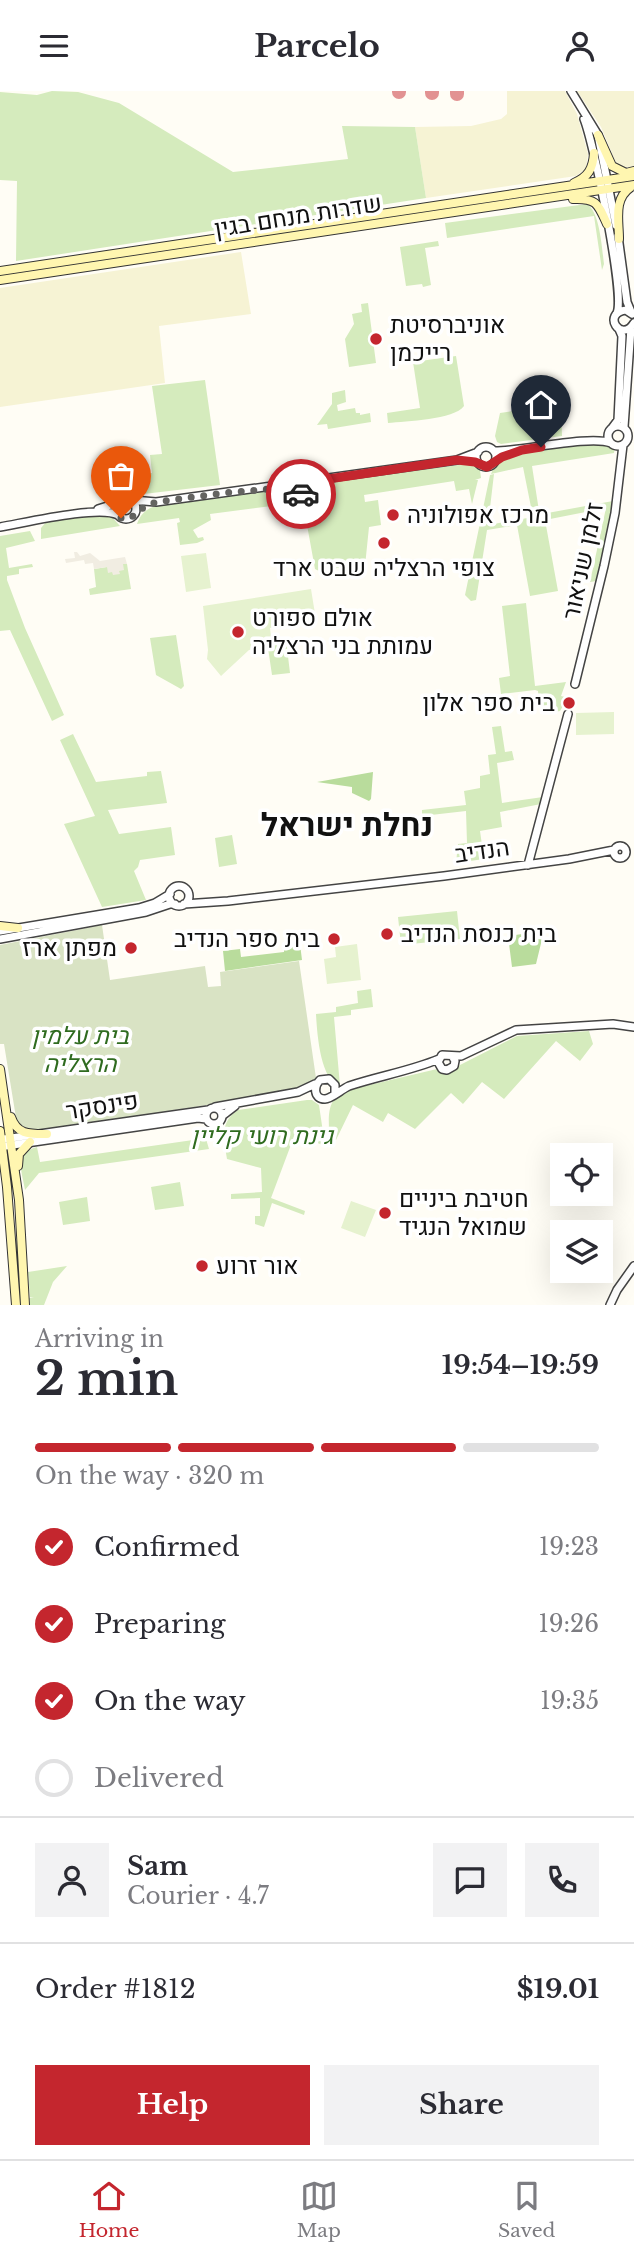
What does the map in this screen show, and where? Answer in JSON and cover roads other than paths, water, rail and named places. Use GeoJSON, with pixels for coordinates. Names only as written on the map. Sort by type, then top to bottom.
{"type":"FeatureCollection","features":[{"type":"Feature","properties":{"kind":"main road"},"geometry":{"type":"LineString","coordinates":[[598,135],[612,166],[634,174]]}},
{"type":"Feature","properties":{"kind":"main road"},"geometry":{"type":"LineString","coordinates":[[559,188],[577,182],[588,174],[594,153]]}},
{"type":"Feature","properties":{"kind":"main road"},"geometry":{"type":"LineString","coordinates":[[605,185],[634,174]]}},
{"type":"Feature","properties":{"kind":"main road"},"geometry":{"type":"LineString","coordinates":[[605,185],[634,185]]}},
{"type":"Feature","properties":{"kind":"main road","name":"שדרות מנחם בגין"},"geometry":{"type":"LineString","coordinates":[[0,271],[559,188],[605,185]]}},
{"type":"Feature","properties":{"kind":"main road","name":"שדרות מנחם בגין"},"geometry":{"type":"LineString","coordinates":[[0,280],[549,198],[605,185]]}},
{"type":"Feature","properties":{"kind":"main road"},"geometry":{"type":"LineString","coordinates":[[619,239],[619,201],[623,193],[634,185]]}},
{"type":"Feature","properties":{"kind":"main road"},"geometry":{"type":"LineString","coordinates":[[549,198],[592,200],[599,207],[607,225]]}},
{"type":"Feature","properties":{"kind":"main road"},"geometry":{"type":"LineString","coordinates":[[0,926],[18,927]]}},
{"type":"Feature","properties":{"kind":"main road"},"geometry":{"type":"LineString","coordinates":[[0,1069],[5,1100],[5,1172],[16,1305]]}},
{"type":"Feature","properties":{"kind":"main road"},"geometry":{"type":"LineString","coordinates":[[5,1100],[17,1129],[31,1134],[47,1134]]}},
{"type":"Feature","properties":{"kind":"main road"},"geometry":{"type":"LineString","coordinates":[[5,1140],[19,1200]]}},
{"type":"Feature","properties":{"kind":"main road"},"geometry":{"type":"LineString","coordinates":[[25,1305],[18,1158],[30,1142]]}},
{"type":"Feature","properties":{"kind":"main road"},"geometry":{"type":"LineString","coordinates":[[0,1160],[5,1172]]}},
{"type":"Feature","properties":{"kind":"street"},"geometry":{"type":"LineString","coordinates":[[571,91],[598,135],[607,225],[617,282],[619,303],[614,323],[622,336],[618,420],[608,436],[611,443]]}},
{"type":"Feature","properties":{"kind":"street"},"geometry":{"type":"LineString","coordinates":[[579,104],[619,239],[626,297],[633,316]]}},
{"type":"Feature","properties":{"kind":"street"},"geometry":{"type":"LineString","coordinates":[[617,313],[622,310],[633,316]]}},
{"type":"Feature","properties":{"kind":"street"},"geometry":{"type":"LineString","coordinates":[[618,329],[626,330],[632,326]]}},
{"type":"Feature","properties":{"kind":"street"},"geometry":{"type":"LineString","coordinates":[[286,489],[292,480],[300,482],[328,479],[457,460],[486,447],[495,451],[522,450],[604,441],[622,445],[627,440],[628,432],[632,326]]}},
{"type":"Feature","properties":{"kind":"street"},"geometry":{"type":"LineString","coordinates":[[579,442],[603,435],[618,426],[628,432]]}},
{"type":"Feature","properties":{"kind":"street","name":"זלמן שניאור"},"geometry":{"type":"LineString","coordinates":[[575,684],[615,513],[622,445]]}},
{"type":"Feature","properties":{"kind":"street"},"geometry":{"type":"LineString","coordinates":[[457,460],[487,467],[496,460],[522,450]]}},
{"type":"Feature","properties":{"kind":"street"},"geometry":{"type":"LineString","coordinates":[[495,451],[496,460]]}},
{"type":"Feature","properties":{"kind":"street"},"geometry":{"type":"LineString","coordinates":[[478,452],[478,463]]}},
{"type":"Feature","properties":{"kind":"street"},"geometry":{"type":"LineString","coordinates":[[286,489],[292,497],[299,496],[309,487],[328,479]]}},
{"type":"Feature","properties":{"kind":"street"},"geometry":{"type":"LineString","coordinates":[[300,482],[302,493]]}},
{"type":"Feature","properties":{"kind":"street"},"geometry":{"type":"LineString","coordinates":[[0,525],[96,509],[125,498],[156,502],[250,490],[286,489]]}},
{"type":"Feature","properties":{"kind":"street"},"geometry":{"type":"LineString","coordinates":[[133,500],[137,507],[136,512]]}},
{"type":"Feature","properties":{"kind":"street"},"geometry":{"type":"LineString","coordinates":[[0,525],[95,512],[111,512],[128,519],[156,502]]}},
{"type":"Feature","properties":{"kind":"street"},"geometry":{"type":"LineString","coordinates":[[117,503],[118,515]]}},
{"type":"Feature","properties":{"kind":"street"},"geometry":{"type":"LineString","coordinates":[[528,865],[568,714]]}},
{"type":"Feature","properties":{"kind":"street","name":"הנדיב"},"geometry":{"type":"LineString","coordinates":[[184,904],[528,865],[614,850],[619,858],[630,852]]}},
{"type":"Feature","properties":{"kind":"street"},"geometry":{"type":"LineString","coordinates":[[0,932],[139,908],[155,903],[178,886],[186,889],[189,894],[184,904],[170,904],[146,912],[0,939]]}},
{"type":"Feature","properties":{"kind":"street"},"geometry":{"type":"LineString","coordinates":[[170,894],[170,899],[175,904]]}},
{"type":"Feature","properties":{"kind":"street","name":"הנדיב"},"geometry":{"type":"LineString","coordinates":[[189,894],[197,899],[228,901]]}},
{"type":"Feature","properties":{"kind":"street"},"geometry":{"type":"LineString","coordinates":[[318,1096],[316,1084],[323,1079],[344,1084],[366,1081],[439,1063],[444,1054],[461,1056],[516,1030],[612,1024],[634,1027]]}},
{"type":"Feature","properties":{"kind":"street"},"geometry":{"type":"LineString","coordinates":[[439,1063],[447,1070],[478,1048]]}},
{"type":"Feature","properties":{"kind":"street"},"geometry":{"type":"LineString","coordinates":[[452,1056],[454,1066]]}},
{"type":"Feature","properties":{"kind":"street"},"geometry":{"type":"LineString","coordinates":[[222,1116],[221,1112],[212,1109],[206,1114],[206,1119],[216,1123],[232,1108],[240,1105],[310,1093],[328,1099],[335,1093],[366,1081]]}},
{"type":"Feature","properties":{"kind":"street"},"geometry":{"type":"LineString","coordinates":[[334,1083],[335,1093]]}},
{"type":"Feature","properties":{"kind":"street","name":"פינסקר"},"geometry":{"type":"LineString","coordinates":[[5,1140],[212,1109],[298,1092],[316,1084]]}},
{"type":"Feature","properties":{"kind":"street","name":"פינסקר"},"geometry":{"type":"LineString","coordinates":[[5,1140],[30,1142],[206,1119]]}},
{"type":"Feature","properties":{"kind":"street"},"geometry":{"type":"LineString","coordinates":[[610,1305],[634,1266]]}},
{"type":"Feature","properties":{"kind":"place","name":"אוניברסיטת רייכמן"},"geometry":{"type":"Point","coordinates":[376,339]}},
{"type":"Feature","properties":{"kind":"place","name":"מרכז אפולוניה"},"geometry":{"type":"Point","coordinates":[393,515]}},
{"type":"Feature","properties":{"kind":"place","name":"צופי הרצליה שבט ארד"},"geometry":{"type":"Point","coordinates":[384,543]}},
{"type":"Feature","properties":{"kind":"place","name":"אולם ספורט עמותת בני הרצליה"},"geometry":{"type":"Point","coordinates":[238,632]}},
{"type":"Feature","properties":{"kind":"place","name":"בית ספר אלון"},"geometry":{"type":"Point","coordinates":[569,703]}},
{"type":"Feature","properties":{"kind":"place","name":"בית כנסת הנדיב"},"geometry":{"type":"Point","coordinates":[387,934]}},
{"type":"Feature","properties":{"kind":"place","name":"בית ספר הנדיב"},"geometry":{"type":"Point","coordinates":[334,939]}},
{"type":"Feature","properties":{"kind":"place","name":"מפתן ארז"},"geometry":{"type":"Point","coordinates":[131,948]}},
{"type":"Feature","properties":{"kind":"place","name":"חטיבת ביניים שמואל הנגיד"},"geometry":{"type":"Point","coordinates":[385,1213]}},
{"type":"Feature","properties":{"kind":"place","name":"אור זרוע"},"geometry":{"type":"Point","coordinates":[202,1266]}},
{"type":"Feature","properties":{"kind":"district","name":"נחלת ישראל"},"geometry":{"type":"Point","coordinates":[347,825]}},
{"type":"Feature","properties":{"kind":"park label","name":"בית עלמין הרצליה"},"geometry":{"type":"Point","coordinates":[80,1050]}},
{"type":"Feature","properties":{"kind":"park label","name":"גינת רועי קליין"},"geometry":{"type":"Point","coordinates":[262,1136]}}]}
